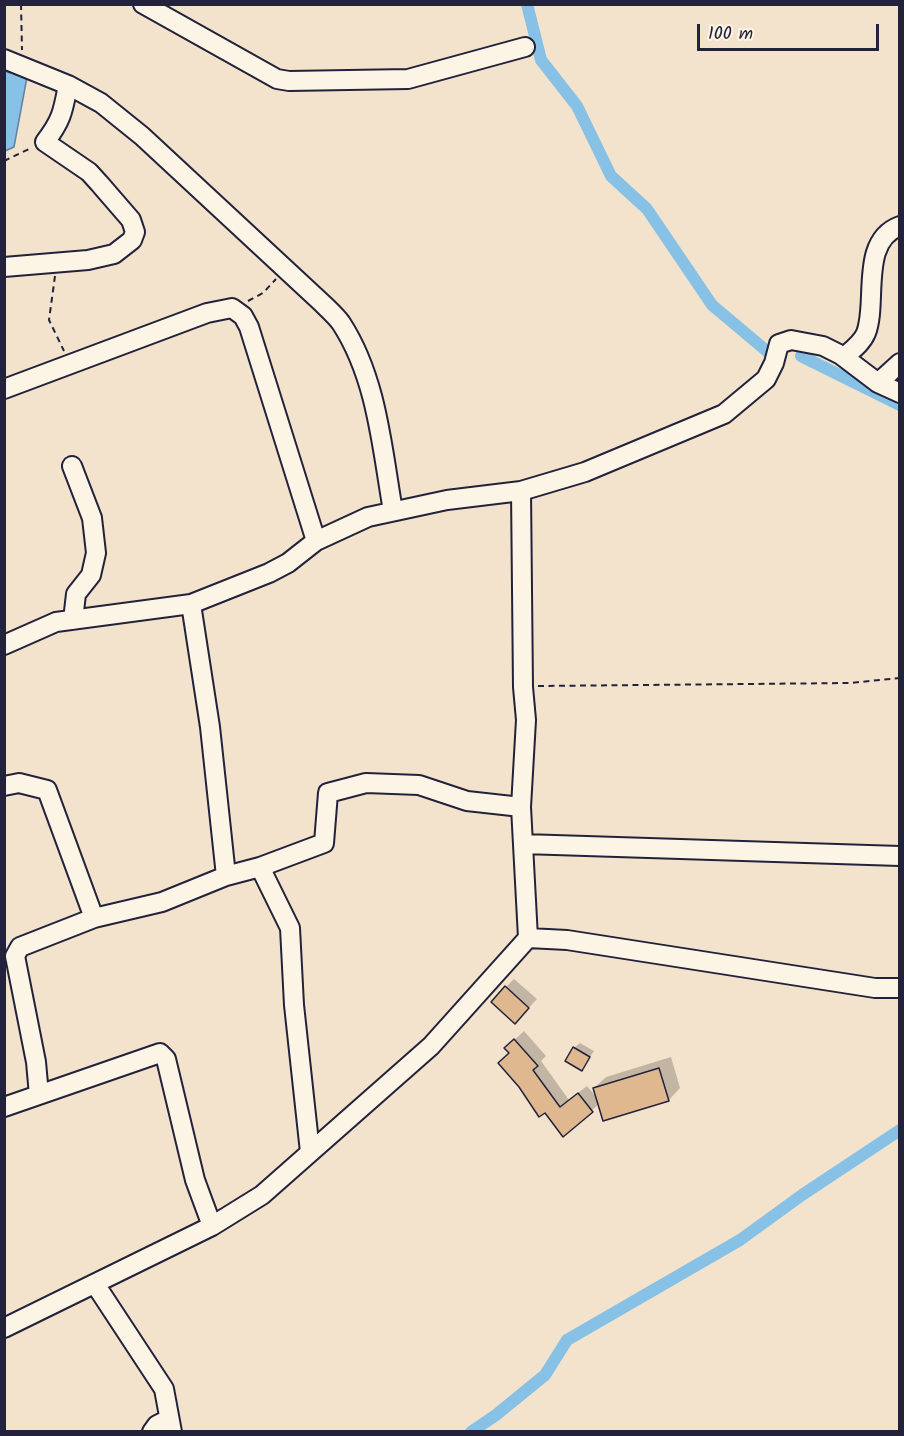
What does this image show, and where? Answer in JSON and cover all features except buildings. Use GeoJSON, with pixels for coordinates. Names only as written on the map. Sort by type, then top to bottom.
{"type":"FeatureCollection","features":[{"type":"Feature","properties":{"kind":"street"},"geometry":{"type":"LineString","coordinates":[[143,4],[277,79],[289,81],[408,79],[525,47]]}},
{"type":"Feature","properties":{"kind":"street"},"geometry":{"type":"LineString","coordinates":[[4,59],[68,85],[101,103],[142,136],[339,321],[363,368],[371,390],[393,511]]}},
{"type":"Feature","properties":{"kind":"street"},"geometry":{"type":"LineString","coordinates":[[4,267],[88,260],[114,254],[132,240],[135,232],[130,220],[89,172],[45,142],[58,124],[63,112],[68,85]]}},
{"type":"Feature","properties":{"kind":"street"},"geometry":{"type":"LineString","coordinates":[[844,357],[860,343],[868,326],[871,276],[883,238],[900,226]]}},
{"type":"Feature","properties":{"kind":"street"},"geometry":{"type":"LineString","coordinates":[[4,389],[207,313],[232,308],[243,316],[249,327],[316,542]]}},
{"type":"Feature","properties":{"kind":"street"},"geometry":{"type":"LineString","coordinates":[[4,645],[56,622],[190,604],[269,573],[288,563],[316,542],[368,517],[447,500],[521,491],[585,472],[724,414],[766,379],[779,345],[783,342],[791,340],[823,346],[844,357],[878,383],[900,393]]}},
{"type":"Feature","properties":{"kind":"street"},"geometry":{"type":"LineString","coordinates":[[878,383],[900,363]]}},
{"type":"Feature","properties":{"kind":"street"},"geometry":{"type":"LineString","coordinates":[[72,466],[92,518],[96,553],[91,575],[76,594],[73,620]]}},
{"type":"Feature","properties":{"kind":"street"},"geometry":{"type":"LineString","coordinates":[[4,1328],[212,1226],[262,1195],[431,1046],[528,938],[520,807],[526,720],[523,687],[521,491]]}},
{"type":"Feature","properties":{"kind":"street"},"geometry":{"type":"LineString","coordinates":[[190,604],[210,727],[226,876]]}},
{"type":"Feature","properties":{"kind":"street"},"geometry":{"type":"LineString","coordinates":[[4,786],[19,783],[47,790],[94,918]]}},
{"type":"Feature","properties":{"kind":"street"},"geometry":{"type":"LineString","coordinates":[[39,1095],[36,1062],[15,956],[20,947],[94,918],[162,902],[226,876],[260,867],[324,843],[328,793],[334,790],[366,783],[418,785],[467,801],[520,807]]}},
{"type":"Feature","properties":{"kind":"street"},"geometry":{"type":"LineString","coordinates":[[523,844],[900,856]]}},
{"type":"Feature","properties":{"kind":"street"},"geometry":{"type":"LineString","coordinates":[[260,867],[290,928],[294,1005],[310,1152]]}},
{"type":"Feature","properties":{"kind":"street"},"geometry":{"type":"LineString","coordinates":[[528,938],[567,940],[875,988],[900,988]]}},
{"type":"Feature","properties":{"kind":"street"},"geometry":{"type":"LineString","coordinates":[[4,1107],[160,1053],[166,1059],[195,1180],[212,1226]]}},
{"type":"Feature","properties":{"kind":"street"},"geometry":{"type":"LineString","coordinates":[[95,1284],[161,1384],[168,1403],[171,1425],[157,1425],[152,1431]]}},
{"type":"Feature","properties":{"kind":"path"},"geometry":{"type":"LineString","coordinates":[[21,4],[23,65]]}},
{"type":"Feature","properties":{"kind":"path"},"geometry":{"type":"LineString","coordinates":[[4,161],[45,142]]}},
{"type":"Feature","properties":{"kind":"path"},"geometry":{"type":"LineString","coordinates":[[57,261],[49,320],[71,365]]}},
{"type":"Feature","properties":{"kind":"path"},"geometry":{"type":"LineString","coordinates":[[232,308],[263,293],[286,269]]}},
{"type":"Feature","properties":{"kind":"path"},"geometry":{"type":"LineString","coordinates":[[523,687],[591,684],[850,683],[900,678]]}},
{"type":"Feature","properties":{"kind":"water"},"geometry":{"type":"Polygon","coordinates":[[[4,71],[27,77],[14,147],[5,151],[4,71]]]}},
{"type":"Feature","properties":{"kind":"waterway"},"geometry":{"type":"LineString","coordinates":[[527,4],[541,60],[577,106],[611,176],[647,209],[712,305],[769,353]]}},
{"type":"Feature","properties":{"kind":"waterway"},"geometry":{"type":"LineString","coordinates":[[801,356],[900,405]]}},
{"type":"Feature","properties":{"kind":"waterway"},"geometry":{"type":"LineString","coordinates":[[471,1432],[545,1375],[567,1340],[740,1240],[802,1195],[900,1130]]}}]}
